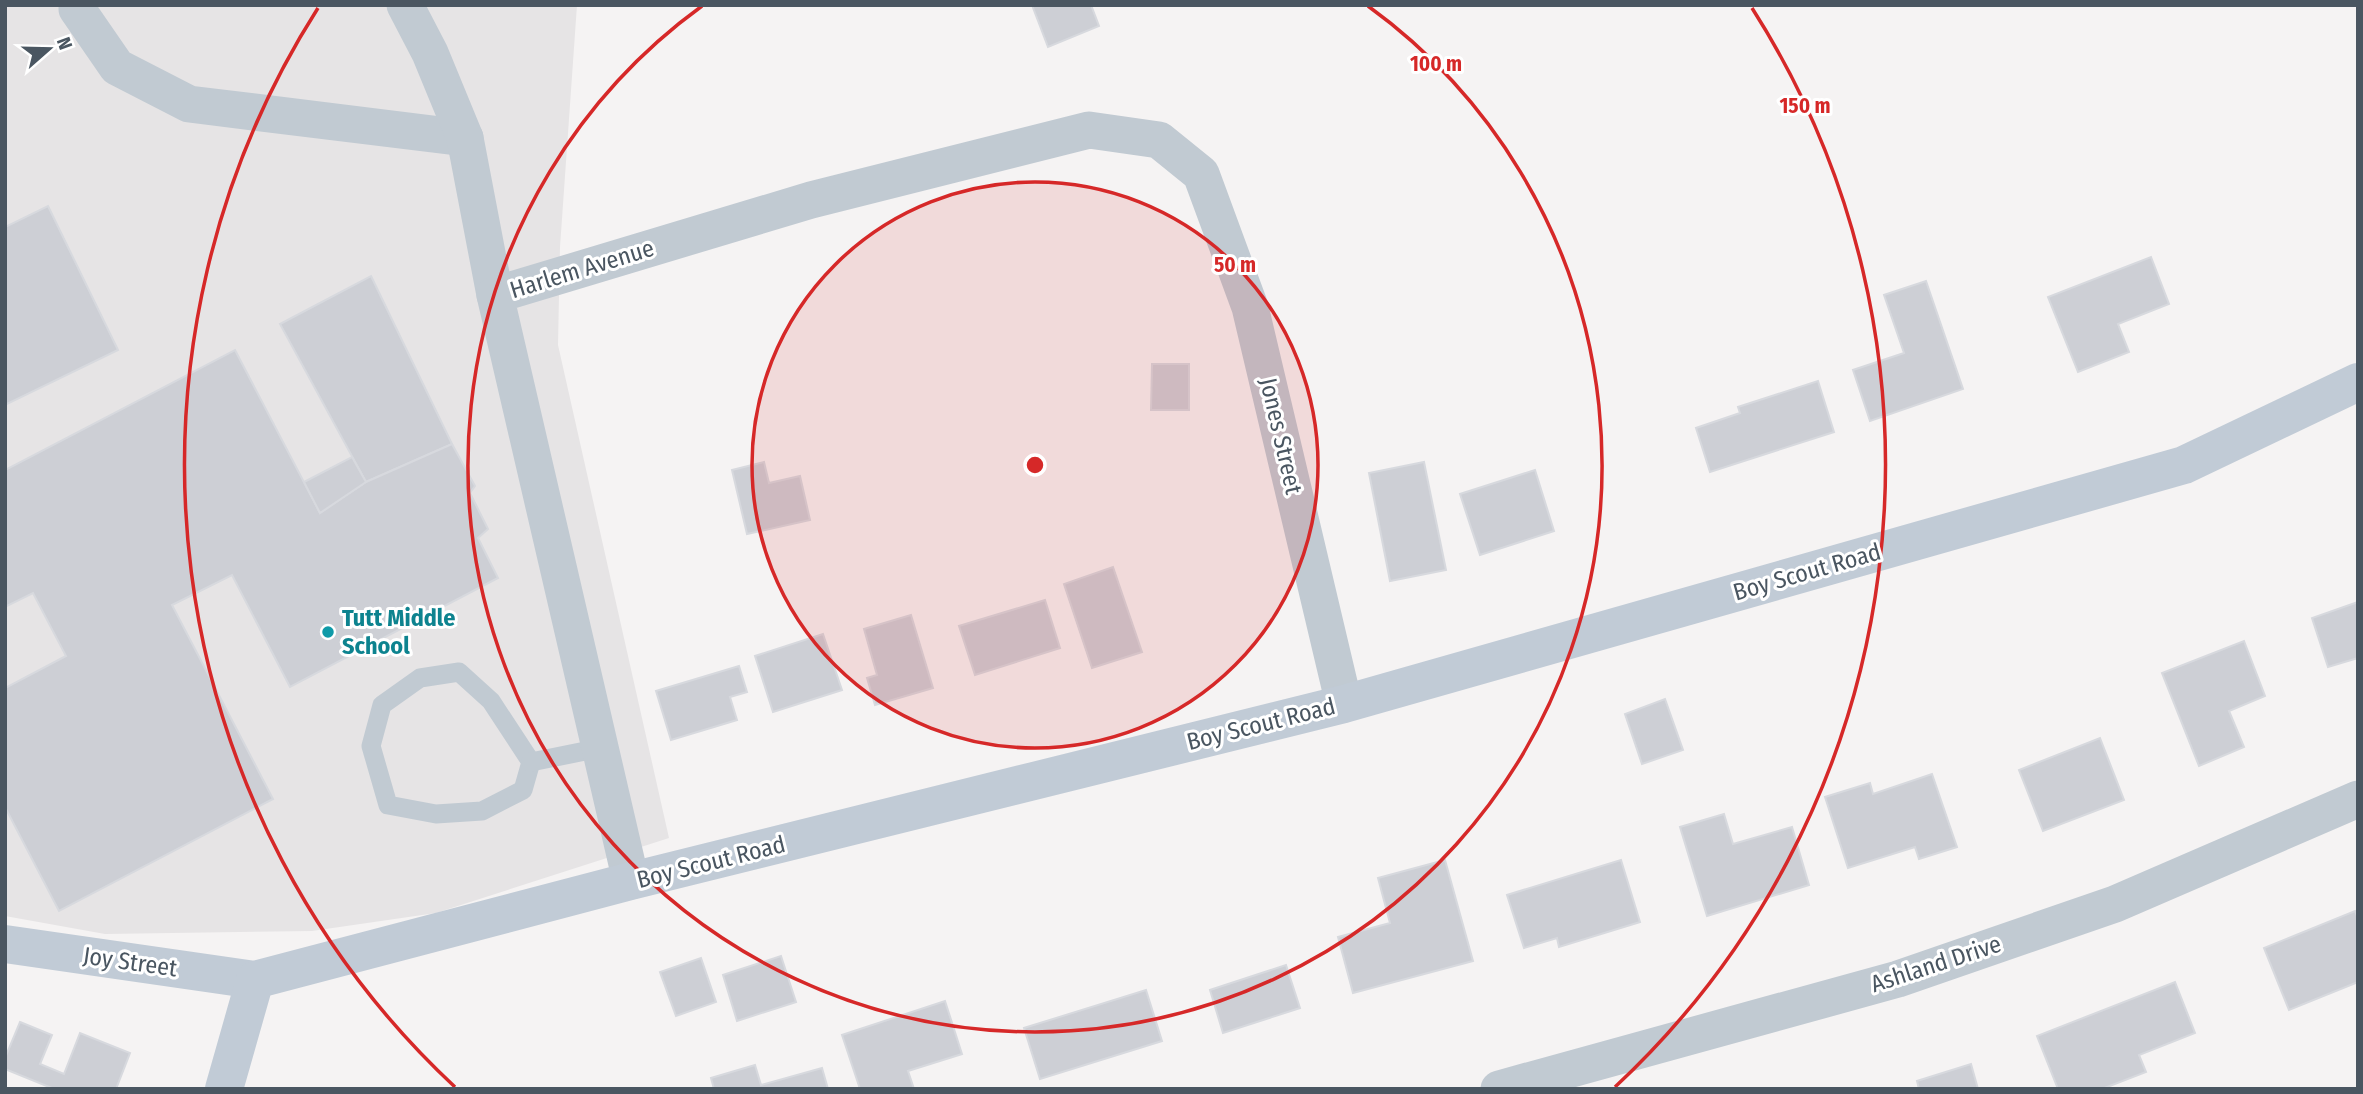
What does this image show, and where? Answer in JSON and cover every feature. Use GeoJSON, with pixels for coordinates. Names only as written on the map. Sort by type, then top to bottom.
{"type":"FeatureCollection","features":[{"type":"Feature","properties":{"kind":"street"},"geometry":{"type":"LineString","coordinates":[[77,5],[77,9],[117,67],[189,104],[465,138]]}},
{"type":"Feature","properties":{"kind":"street"},"geometry":{"type":"LineString","coordinates":[[405,5],[430,53],[465,138],[495,295]]}},
{"type":"Feature","properties":{"kind":"street","name":"Harlem Avenue"},"geometry":{"type":"LineString","coordinates":[[631,881],[495,295],[811,200],[1089,130],[1159,140],[1201,174]]}},
{"type":"Feature","properties":{"kind":"street","name":"Jones Street"},"geometry":{"type":"LineString","coordinates":[[1201,174],[1250,307],[1344,704]]}},
{"type":"Feature","properties":{"kind":"street","name":"Boy Scout Road"},"geometry":{"type":"LineString","coordinates":[[255,980],[631,881],[1344,704],[2184,465],[2358,383]]}},
{"type":"Feature","properties":{"kind":"street","name":"Ashland Drive"},"geometry":{"type":"LineString","coordinates":[[1499,1089],[1898,979],[2115,904],[2358,799]]}},
{"type":"Feature","properties":{"kind":"street","name":"Joy Street"},"geometry":{"type":"LineString","coordinates":[[5,944],[255,980]]}},
{"type":"Feature","properties":{"kind":"street"},"geometry":{"type":"LineString","coordinates":[[224,1089],[255,980]]}},
{"type":"Feature","properties":{"kind":"lane"},"geometry":{"type":"LineString","coordinates":[[459,672],[491,701],[531,762],[523,790],[482,811],[436,814],[388,805],[372,746],[382,705],[420,678],[459,672]]}},
{"type":"Feature","properties":{"kind":"lane"},"geometry":{"type":"LineString","coordinates":[[531,762],[600,748]]}},
{"type":"Feature","properties":{"kind":"shaded area"},"geometry":{"type":"Polygon","coordinates":[[[5,5],[577,5],[560,247],[558,345],[669,838],[436,913],[312,931],[105,934],[5,916],[5,5]]]}},
{"type":"Feature","properties":{"kind":"building"},"geometry":{"type":"Polygon","coordinates":[[[1032,5],[1091,5],[1099,26],[1048,47],[1032,5]]]}},
{"type":"Feature","properties":{"kind":"building"},"geometry":{"type":"Polygon","coordinates":[[[48,206],[118,350],[5,405],[5,227],[48,206]]]}},
{"type":"Feature","properties":{"kind":"building"},"geometry":{"type":"Polygon","coordinates":[[[2151,257],[2169,304],[2118,324],[2129,352],[2078,372],[2048,297],[2151,257]]]}},
{"type":"Feature","properties":{"kind":"building"},"geometry":{"type":"Polygon","coordinates":[[[371,276],[452,444],[366,482],[280,324],[371,276]]]}},
{"type":"Feature","properties":{"kind":"building"},"geometry":{"type":"Polygon","coordinates":[[[1926,281],[1963,389],[1870,421],[1853,370],[1904,353],[1884,295],[1926,281]]]}},
{"type":"Feature","properties":{"kind":"building","name":"Tutt Middle School"},"geometry":{"type":"Polygon","coordinates":[[[235,350],[320,513],[366,482],[452,444],[475,486],[470,493],[488,529],[478,538],[498,578],[290,687],[232,575],[172,605],[273,799],[59,911],[5,807],[5,688],[66,656],[33,593],[5,607],[5,470],[235,350]]]}},
{"type":"Feature","properties":{"kind":"building"},"geometry":{"type":"Polygon","coordinates":[[[1152,364],[1189,364],[1189,410],[1151,410],[1152,364]]]}},
{"type":"Feature","properties":{"kind":"building"},"geometry":{"type":"Polygon","coordinates":[[[1818,381],[1834,432],[1710,472],[1696,428],[1740,413],[1738,407],[1818,381]]]}},
{"type":"Feature","properties":{"kind":"building"},"geometry":{"type":"Polygon","coordinates":[[[352,457],[366,482],[320,513],[304,482],[352,457]]]}},
{"type":"Feature","properties":{"kind":"building"},"geometry":{"type":"Polygon","coordinates":[[[764,462],[769,483],[800,476],[810,520],[747,534],[732,470],[764,462]]]}},
{"type":"Feature","properties":{"kind":"building"},"geometry":{"type":"Polygon","coordinates":[[[1424,462],[1446,570],[1390,581],[1369,473],[1424,462]]]}},
{"type":"Feature","properties":{"kind":"building"},"geometry":{"type":"Polygon","coordinates":[[[1535,470],[1554,531],[1480,555],[1460,494],[1535,470]]]}},
{"type":"Feature","properties":{"kind":"building"},"geometry":{"type":"Polygon","coordinates":[[[1113,567],[1142,652],[1092,668],[1064,584],[1113,567]]]}},
{"type":"Feature","properties":{"kind":"building"},"geometry":{"type":"Polygon","coordinates":[[[1045,600],[1060,648],[975,675],[959,626],[1045,600]]]}},
{"type":"Feature","properties":{"kind":"building"},"geometry":{"type":"Polygon","coordinates":[[[2358,602],[2358,658],[2328,667],[2312,618],[2358,602]]]}},
{"type":"Feature","properties":{"kind":"building"},"geometry":{"type":"Polygon","coordinates":[[[911,615],[933,688],[875,705],[867,678],[877,675],[864,629],[911,615]]]}},
{"type":"Feature","properties":{"kind":"building"},"geometry":{"type":"Polygon","coordinates":[[[823,634],[842,690],[773,712],[755,656],[823,634]]]}},
{"type":"Feature","properties":{"kind":"building"},"geometry":{"type":"Polygon","coordinates":[[[2244,641],[2265,696],[2229,711],[2244,747],[2199,766],[2162,673],[2244,641]]]}},
{"type":"Feature","properties":{"kind":"building"},"geometry":{"type":"Polygon","coordinates":[[[739,666],[747,692],[730,697],[737,720],[671,740],[656,691],[739,666]]]}},
{"type":"Feature","properties":{"kind":"building"},"geometry":{"type":"Polygon","coordinates":[[[1665,699],[1683,750],[1642,764],[1625,714],[1665,699]]]}},
{"type":"Feature","properties":{"kind":"building"},"geometry":{"type":"Polygon","coordinates":[[[2100,738],[2124,800],[2043,831],[2019,770],[2100,738]]]}},
{"type":"Feature","properties":{"kind":"building"},"geometry":{"type":"Polygon","coordinates":[[[1932,774],[1957,847],[1919,859],[1915,847],[1848,868],[1825,797],[1870,783],[1873,794],[1932,774]]]}},
{"type":"Feature","properties":{"kind":"building"},"geometry":{"type":"Polygon","coordinates":[[[1724,814],[1733,844],[1792,827],[1809,885],[1707,916],[1680,827],[1724,814]]]}},
{"type":"Feature","properties":{"kind":"building"},"geometry":{"type":"Polygon","coordinates":[[[1445,860],[1473,961],[1353,993],[1338,937],[1390,923],[1378,878],[1445,860]]]}},
{"type":"Feature","properties":{"kind":"building"},"geometry":{"type":"Polygon","coordinates":[[[1621,860],[1640,922],[1559,947],[1557,938],[1524,948],[1507,895],[1621,860]]]}},
{"type":"Feature","properties":{"kind":"building"},"geometry":{"type":"Polygon","coordinates":[[[2355,911],[2358,918],[2358,982],[2289,1010],[2264,948],[2355,911]]]}},
{"type":"Feature","properties":{"kind":"building"},"geometry":{"type":"Polygon","coordinates":[[[781,956],[796,1002],[737,1021],[723,975],[781,956]]]}},
{"type":"Feature","properties":{"kind":"building"},"geometry":{"type":"Polygon","coordinates":[[[701,958],[716,1002],[676,1016],[660,972],[701,958]]]}},
{"type":"Feature","properties":{"kind":"building"},"geometry":{"type":"Polygon","coordinates":[[[1286,965],[1300,1008],[1223,1033],[1210,990],[1286,965]]]}},
{"type":"Feature","properties":{"kind":"building"},"geometry":{"type":"Polygon","coordinates":[[[2175,982],[2195,1033],[2139,1055],[2146,1072],[2102,1089],[2058,1089],[2037,1036],[2175,982]]]}},
{"type":"Feature","properties":{"kind":"building"},"geometry":{"type":"Polygon","coordinates":[[[1146,990],[1162,1041],[1040,1079],[1024,1028],[1146,990]]]}},
{"type":"Feature","properties":{"kind":"building"},"geometry":{"type":"Polygon","coordinates":[[[945,1001],[962,1054],[908,1071],[914,1089],[860,1089],[842,1035],[945,1001]]]}},
{"type":"Feature","properties":{"kind":"building"},"geometry":{"type":"Polygon","coordinates":[[[20,1022],[52,1035],[40,1064],[64,1074],[80,1033],[130,1053],[116,1089],[54,1089],[5,1069],[5,1058],[20,1022]]]}},
{"type":"Feature","properties":{"kind":"building"},"geometry":{"type":"Polygon","coordinates":[[[1971,1064],[1978,1089],[1919,1089],[1917,1081],[1971,1064]]]}},
{"type":"Feature","properties":{"kind":"building"},"geometry":{"type":"Polygon","coordinates":[[[755,1065],[761,1085],[822,1068],[828,1089],[714,1089],[711,1078],[755,1065]]]}},
{"type":"Feature","properties":{"kind":"place","name":"Tutt Middle School"},"geometry":{"type":"Point","coordinates":[328,632]}}]}
